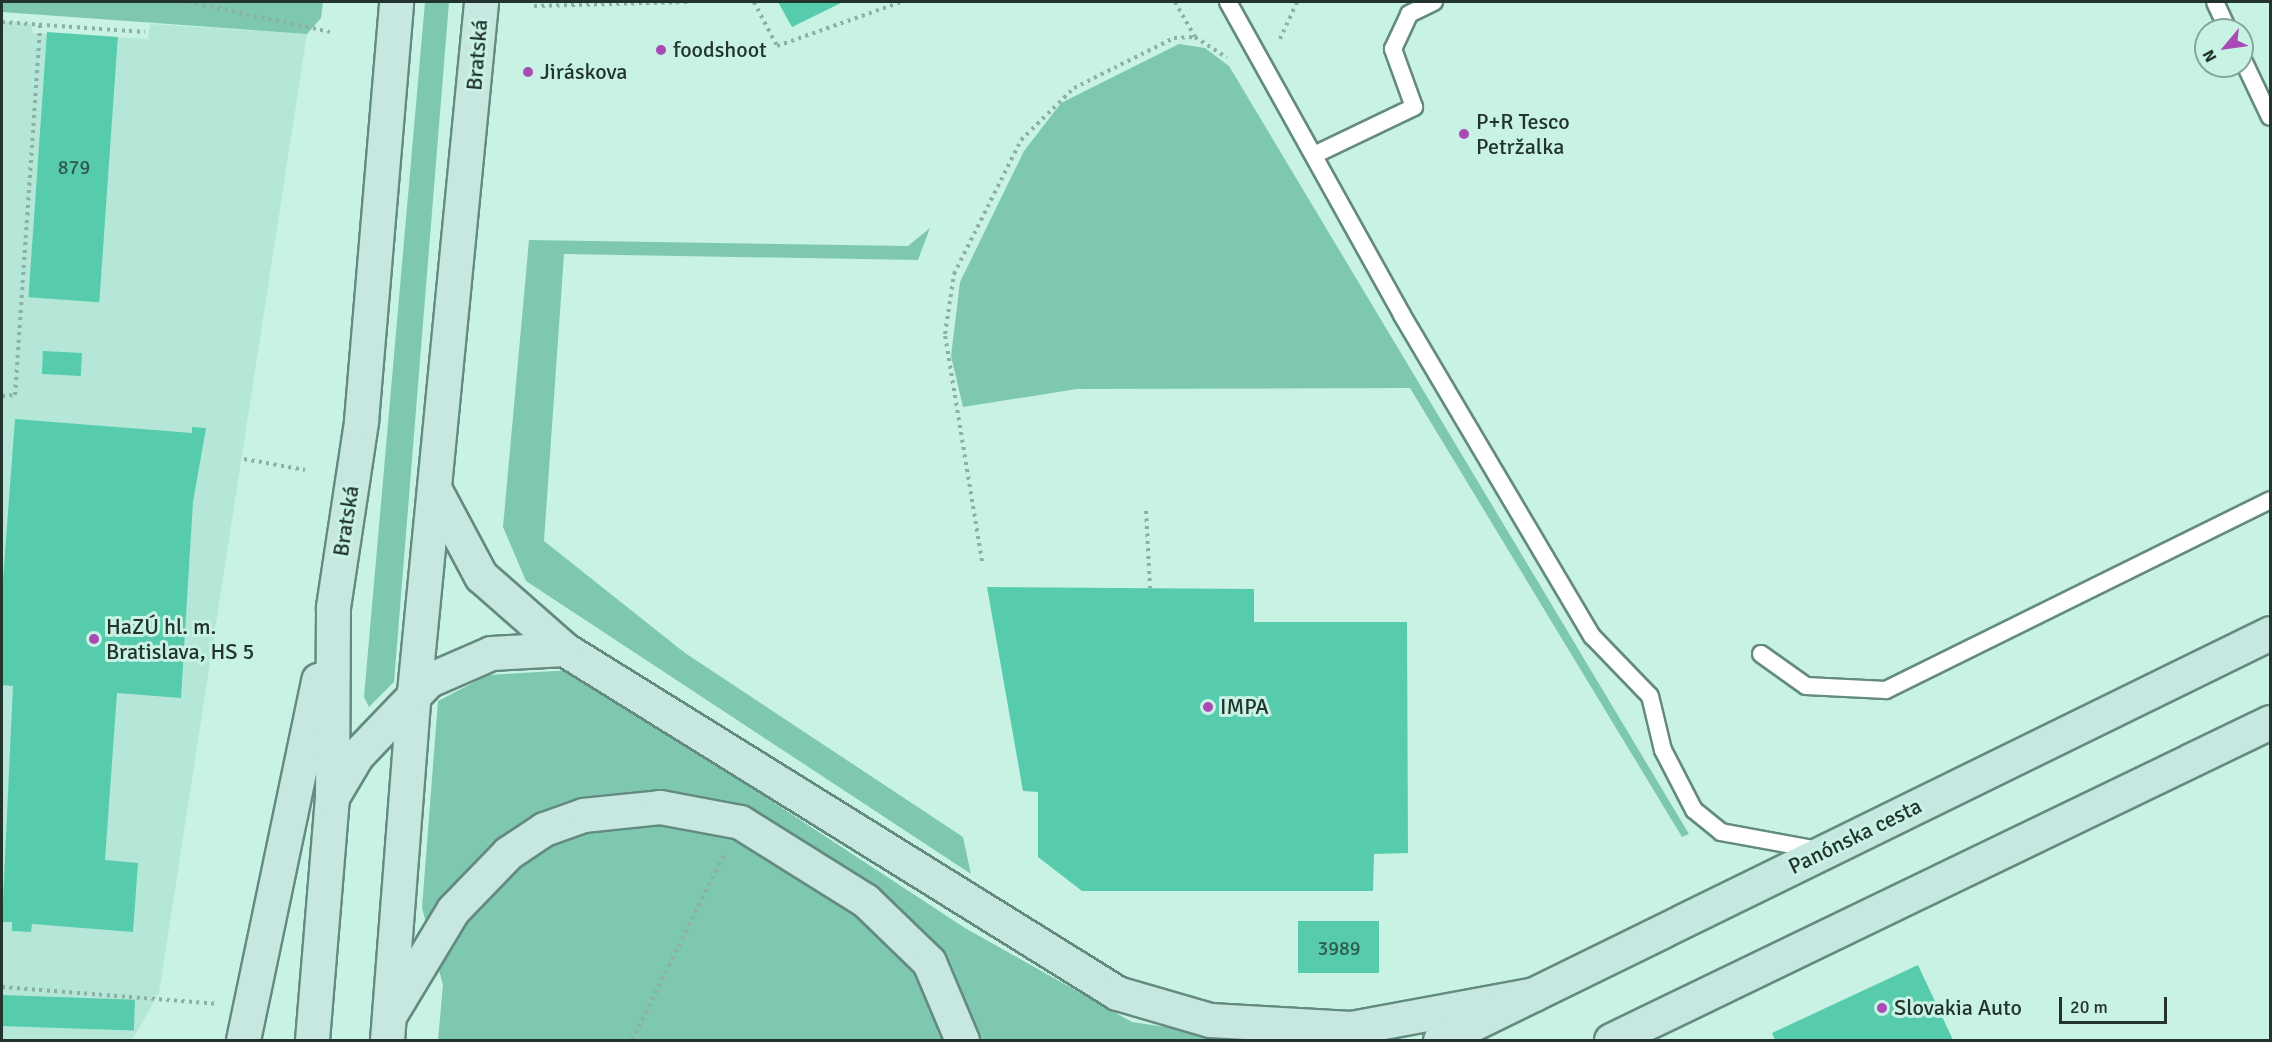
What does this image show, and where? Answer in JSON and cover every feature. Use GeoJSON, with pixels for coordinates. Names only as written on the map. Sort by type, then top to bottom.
{"type":"FeatureCollection","features":[{"type":"Feature","properties":{"kind":"main road","name":"Bratská"},"geometry":{"type":"LineString","coordinates":[[312,1041],[332,798],[333,607],[361,421],[396,2]]}},
{"type":"Feature","properties":{"kind":"main road","name":"Bratská"},"geometry":{"type":"LineString","coordinates":[[388,1028],[414,692],[481,2]]}},
{"type":"Feature","properties":{"kind":"main road"},"geometry":{"type":"LineString","coordinates":[[435,490],[487,582],[564,649],[779,779],[1032,944],[1138,1001],[1254,1026],[1351,1028],[1534,994]]}},
{"type":"Feature","properties":{"kind":"main road"},"geometry":{"type":"LineString","coordinates":[[243,1041],[333,607]]}},
{"type":"Feature","properties":{"kind":"main road","name":"Panónska cesta"},"geometry":{"type":"LineString","coordinates":[[1440,1041],[2271,633]]}},
{"type":"Feature","properties":{"kind":"main road"},"geometry":{"type":"LineString","coordinates":[[332,798],[357,755],[414,692],[472,657],[510,649],[564,649]]}},
{"type":"Feature","properties":{"kind":"main road"},"geometry":{"type":"LineString","coordinates":[[1616,1039],[2271,722]]}},
{"type":"Feature","properties":{"kind":"main road"},"geometry":{"type":"LineString","coordinates":[[388,1028],[453,910],[492,866],[544,829],[593,813],[642,807],[741,822],[848,889],[908,937],[935,972],[962,1041]]}},
{"type":"Feature","properties":{"kind":"lane"},"geometry":{"type":"LineString","coordinates":[[1228,2],[1592,636],[1650,696],[1663,750],[1703,821],[1732,835],[1824,851]]}},
{"type":"Feature","properties":{"kind":"lane"},"geometry":{"type":"LineString","coordinates":[[1314,154],[1414,107],[1393,49],[1409,14],[1434,2]]}},
{"type":"Feature","properties":{"kind":"lane"},"geometry":{"type":"LineString","coordinates":[[2215,2],[2222,18]]}},
{"type":"Feature","properties":{"kind":"lane"},"geometry":{"type":"LineString","coordinates":[[2252,78],[2271,117]]}},
{"type":"Feature","properties":{"kind":"lane"},"geometry":{"type":"LineString","coordinates":[[1761,654],[1806,687],[1886,690],[2271,500]]}},
{"type":"Feature","properties":{"kind":"path"},"geometry":{"type":"LineString","coordinates":[[188,2],[330,32]]}},
{"type":"Feature","properties":{"kind":"path"},"geometry":{"type":"LineString","coordinates":[[534,6],[688,2]]}},
{"type":"Feature","properties":{"kind":"path"},"geometry":{"type":"LineString","coordinates":[[754,2],[777,46],[901,2]]}},
{"type":"Feature","properties":{"kind":"path"},"geometry":{"type":"LineString","coordinates":[[2,22],[145,32]]}},
{"type":"Feature","properties":{"kind":"path"},"geometry":{"type":"LineString","coordinates":[[2,396],[15,395],[40,26]]}},
{"type":"Feature","properties":{"kind":"path"},"geometry":{"type":"LineString","coordinates":[[982,561],[945,334],[954,274],[1021,140],[1066,95],[1174,38],[1195,37]]}},
{"type":"Feature","properties":{"kind":"path"},"geometry":{"type":"LineString","coordinates":[[244,459],[305,470]]}},
{"type":"Feature","properties":{"kind":"path"},"geometry":{"type":"LineString","coordinates":[[1146,511],[1150,588]]}},
{"type":"Feature","properties":{"kind":"path"},"geometry":{"type":"LineString","coordinates":[[632,1041],[741,822]]}},
{"type":"Feature","properties":{"kind":"path"},"geometry":{"type":"LineString","coordinates":[[2,987],[216,1004]]}},
{"type":"Feature","properties":{"kind":"shaded area"},"geometry":{"type":"Polygon","coordinates":[[[2,2],[323,2],[321,18],[307,34],[2,12],[2,2]]]}},
{"type":"Feature","properties":{"kind":"shaded area"},"geometry":{"type":"Polygon","coordinates":[[[425,2],[449,2],[394,682],[369,707],[364,697],[425,2]]]}},
{"type":"Feature","properties":{"kind":"shaded area"},"geometry":{"type":"Polygon","coordinates":[[[2,21],[32,24],[32,33],[148,39],[150,24],[307,34],[159,993],[132,1040],[2,1040],[2,21]]]}},
{"type":"Feature","properties":{"kind":"shaded area"},"geometry":{"type":"Polygon","coordinates":[[[1179,44],[1205,48],[1229,66],[1689,834],[1682,837],[1410,388],[1077,389],[963,407],[951,356],[960,282],[1024,151],[1061,103],[1179,44]]]}},
{"type":"Feature","properties":{"kind":"shaded area"},"geometry":{"type":"Polygon","coordinates":[[[930,228],[918,260],[564,254],[544,541],[685,653],[963,837],[971,874],[526,581],[503,527],[529,240],[908,246],[930,228]]]}},
{"type":"Feature","properties":{"kind":"shaded area"},"geometry":{"type":"Polygon","coordinates":[[[572,670],[965,928],[1132,1022],[1251,1040],[438,1040],[443,985],[422,908],[438,701],[488,675],[572,670]]]}},
{"type":"Feature","properties":{"kind":"building"},"geometry":{"type":"Polygon","coordinates":[[[778,2],[843,2],[792,27],[778,2]]]}},
{"type":"Feature","properties":{"kind":"building"},"geometry":{"type":"Polygon","coordinates":[[[47,32],[118,37],[99,302],[28,297],[47,32]]]}},
{"type":"Feature","properties":{"kind":"building"},"geometry":{"type":"Polygon","coordinates":[[[43,351],[82,353],[81,376],[42,374],[43,351]]]}},
{"type":"Feature","properties":{"kind":"building","name":"HaZÚ hl. m. Bratislava, HS 5"},"geometry":{"type":"Polygon","coordinates":[[[15,419],[192,433],[192,427],[206,428],[193,502],[181,698],[117,693],[105,860],[138,863],[133,932],[32,924],[31,932],[12,931],[12,922],[2,922],[13,686],[2,685],[2,593],[15,419]]]}},
{"type":"Feature","properties":{"kind":"building","name":"IMPA"},"geometry":{"type":"Polygon","coordinates":[[[987,587],[1254,589],[1254,622],[1407,622],[1408,853],[1374,854],[1373,891],[1082,891],[1038,857],[1038,792],[1023,791],[987,587]]]}},
{"type":"Feature","properties":{"kind":"building"},"geometry":{"type":"Polygon","coordinates":[[[1298,921],[1379,921],[1379,973],[1298,973],[1298,921]]]}},
{"type":"Feature","properties":{"kind":"building","name":"Slovakia Auto"},"geometry":{"type":"Polygon","coordinates":[[[1918,965],[1953,1040],[1775,1040],[1772,1033],[1918,965]]]}},
{"type":"Feature","properties":{"kind":"building"},"geometry":{"type":"Polygon","coordinates":[[[2,995],[135,1000],[134,1031],[2,1026],[2,995]]]}},
{"type":"Feature","properties":{"kind":"place","name":"foodshoot"},"geometry":{"type":"Point","coordinates":[661,50]}},
{"type":"Feature","properties":{"kind":"place","name":"Jiráskova"},"geometry":{"type":"Point","coordinates":[528,72]}},
{"type":"Feature","properties":{"kind":"place","name":"P+R Tesco Petržalka"},"geometry":{"type":"Point","coordinates":[1464,134]}},
{"type":"Feature","properties":{"kind":"place","name":"HaZÚ hl. m. Bratislava, HS 5"},"geometry":{"type":"Point","coordinates":[94,639]}},
{"type":"Feature","properties":{"kind":"place","name":"IMPA"},"geometry":{"type":"Point","coordinates":[1208,707]}},
{"type":"Feature","properties":{"kind":"place","name":"Slovakia Auto"},"geometry":{"type":"Point","coordinates":[1882,1008]}}]}
